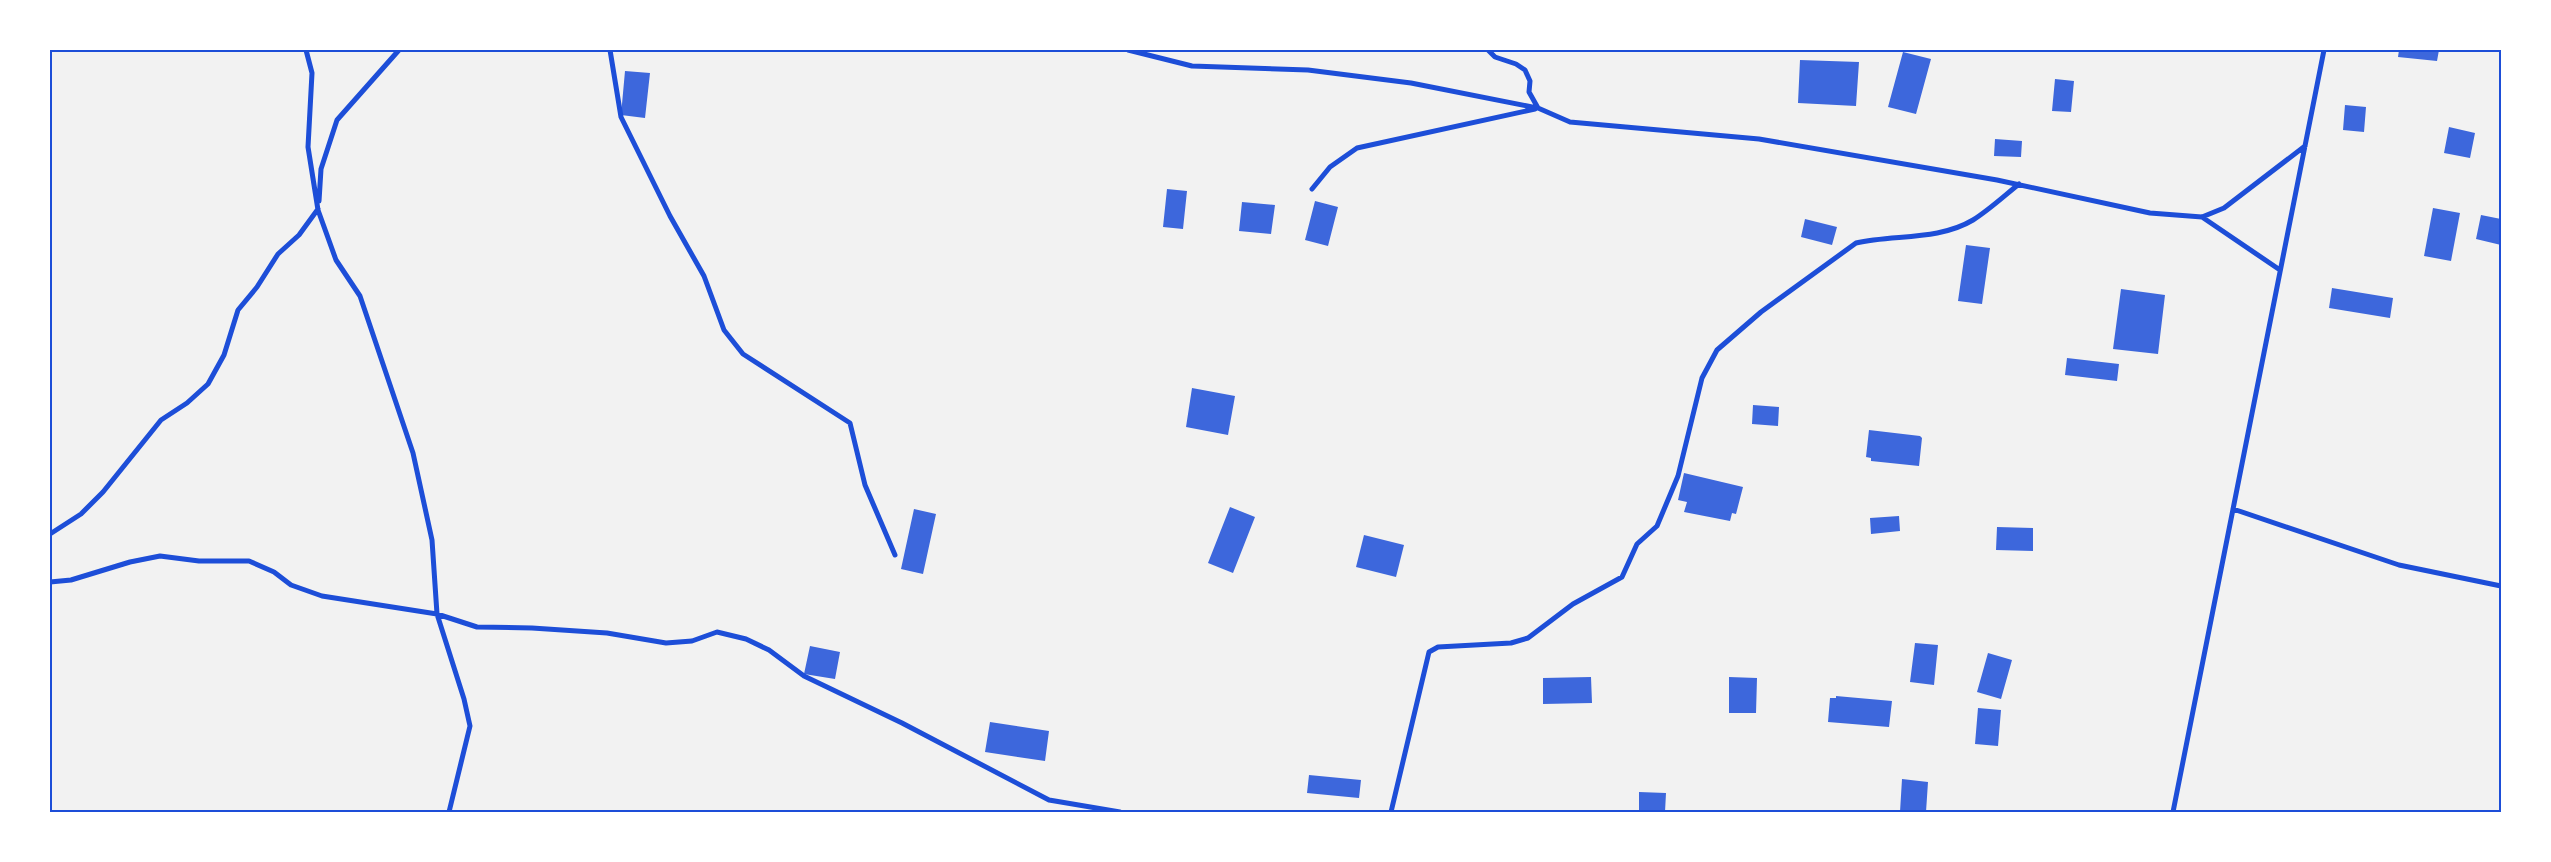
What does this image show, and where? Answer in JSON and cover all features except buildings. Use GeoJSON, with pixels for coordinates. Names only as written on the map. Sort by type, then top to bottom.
{"type":"FeatureCollection","features":[{"type":"Feature","properties":{"kind":"street"},"geometry":{"type":"LineString","coordinates":[[306,50],[312,73],[308,146],[318,210],[336,260],[360,296],[413,453],[432,540],[437,614],[464,699],[470,726],[449,812]]}},
{"type":"Feature","properties":{"kind":"street"},"geometry":{"type":"LineString","coordinates":[[50,534],[80,514],[103,492],[161,420],[188,403],[208,384],[224,356],[238,310],[257,287],[278,254],[299,235],[318,210],[322,169],[337,120],[399,50]]}},
{"type":"Feature","properties":{"kind":"street"},"geometry":{"type":"LineString","coordinates":[[610,50],[621,117],[670,216],[704,276],[724,330],[743,354],[850,423],[865,485],[895,555]]}},
{"type":"Feature","properties":{"kind":"street"},"geometry":{"type":"LineString","coordinates":[[1128,50],[1152,54],[1192,66],[1308,70],[1410,83],[1538,108],[1570,122],[1759,139],[2019,184],[2150,213],[2202,216],[2224,208],[2243,196],[2305,146]]}},
{"type":"Feature","properties":{"kind":"street"},"geometry":{"type":"LineString","coordinates":[[1488,50],[1495,57],[1516,64],[1525,70],[1530,81],[1529,92],[1538,108]]}},
{"type":"Feature","properties":{"kind":"street"},"geometry":{"type":"LineString","coordinates":[[2174,812],[2324,50]]}},
{"type":"Feature","properties":{"kind":"street"},"geometry":{"type":"LineString","coordinates":[[1312,189],[1330,167],[1357,148],[1538,108]]}},
{"type":"Feature","properties":{"kind":"street"},"geometry":{"type":"LineString","coordinates":[[1389,811],[1429,652],[1438,647],[1511,643],[1528,638],[1573,604],[1622,577],[1638,544],[1658,526],[1678,476],[1702,378],[1717,350],[1761,312],[1856,243],[1874,239],[1922,235],[1956,228],[1972,220],[2019,184]]}},
{"type":"Feature","properties":{"kind":"street"},"geometry":{"type":"LineString","coordinates":[[2202,216],[2280,270]]}},
{"type":"Feature","properties":{"kind":"street"},"geometry":{"type":"LineString","coordinates":[[2233,509],[2399,565],[2501,586]]}},
{"type":"Feature","properties":{"kind":"street"},"geometry":{"type":"LineString","coordinates":[[50,582],[71,580],[130,562],[160,556],[198,561],[249,561],[274,572],[291,585],[322,596],[437,614],[476,627],[532,628],[607,634],[666,643],[692,641],[717,632],[746,639],[769,650],[804,676],[902,723],[1049,800],[1120,812]]}}]}
